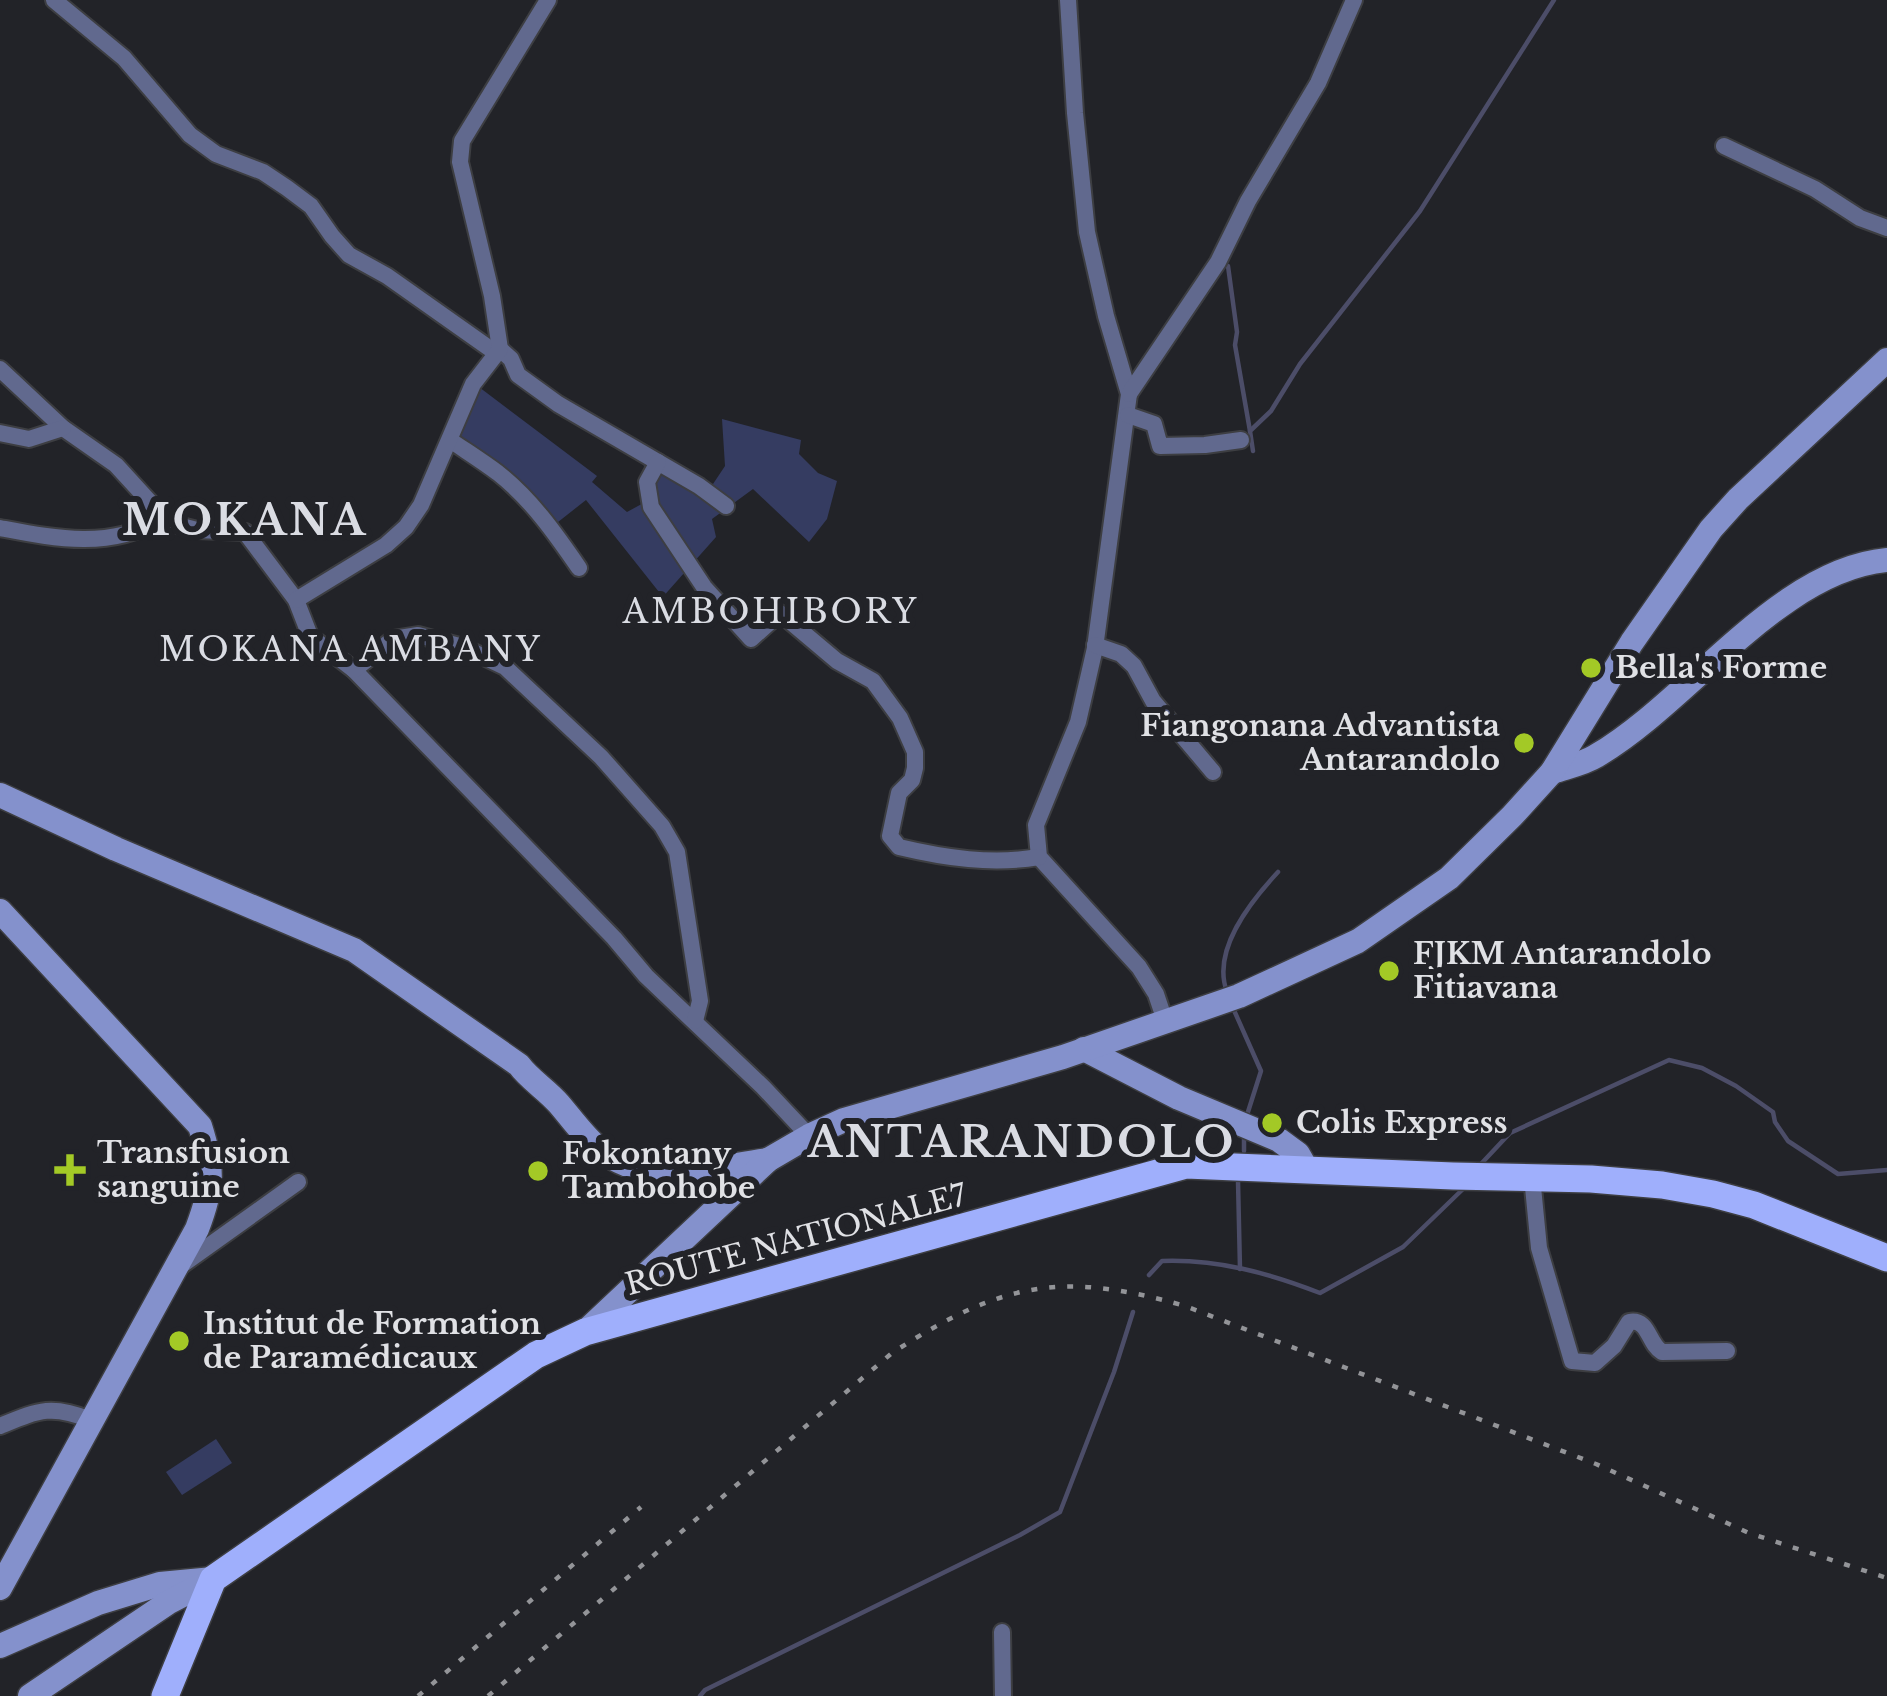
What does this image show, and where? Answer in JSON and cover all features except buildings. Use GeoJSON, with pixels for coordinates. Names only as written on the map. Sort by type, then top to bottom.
{"type":"FeatureCollection","features":[{"type":"Feature","properties":{"kind":"main road","name":"ROUTE NATIONALE7"},"geometry":{"type":"LineString","coordinates":[[213,1579],[536,1355],[585,1332],[1186,1165],[1532,1178]]}},
{"type":"Feature","properties":{"kind":"main road"},"geometry":{"type":"LineString","coordinates":[[1532,1178],[1662,1185],[1713,1194],[1754,1204],[1887,1258]]}},
{"type":"Feature","properties":{"kind":"main road"},"geometry":{"type":"LineString","coordinates":[[165,1696],[213,1579]]}},
{"type":"Feature","properties":{"kind":"street"},"geometry":{"type":"LineString","coordinates":[[54,0],[124,58],[190,135],[216,154],[263,172],[287,188],[311,206],[349,254],[511,359],[518,375],[558,404],[726,506]]}},
{"type":"Feature","properties":{"kind":"street"},"geometry":{"type":"LineString","coordinates":[[296,600],[386,545],[406,527],[421,505],[473,384],[498,351],[492,296],[460,162],[462,141],[548,0]]}},
{"type":"Feature","properties":{"kind":"street"},"geometry":{"type":"LineString","coordinates":[[1068,0],[1087,232],[1129,394],[1094,651],[1078,722],[1036,825],[1039,857],[1138,967],[1166,1021]]}},
{"type":"Feature","properties":{"kind":"street"},"geometry":{"type":"LineString","coordinates":[[1129,394],[1218,262],[1318,83],[1354,0]]}},
{"type":"Feature","properties":{"kind":"street"},"geometry":{"type":"LineString","coordinates":[[1724,146],[1887,228]]}},
{"type":"Feature","properties":{"kind":"street"},"geometry":{"type":"LineString","coordinates":[[585,1332],[768,1160],[809,1136],[844,1120],[1084,1049],[1229,1000],[1358,941],[1449,878],[1552,772],[1632,642],[1711,529],[1887,360]]}},
{"type":"Feature","properties":{"kind":"street"},"geometry":{"type":"LineString","coordinates":[[0,369],[63,428],[116,465],[169,523]]}},
{"type":"Feature","properties":{"kind":"street"},"geometry":{"type":"LineString","coordinates":[[1128,415],[1154,424],[1160,446],[1241,440]]}},
{"type":"Feature","properties":{"kind":"street"},"geometry":{"type":"LineString","coordinates":[[0,433],[29,439],[63,428]]}},
{"type":"Feature","properties":{"kind":"street"},"geometry":{"type":"LineString","coordinates":[[450,440],[499,473],[527,500],[579,568]]}},
{"type":"Feature","properties":{"kind":"street"},"geometry":{"type":"LineString","coordinates":[[658,462],[647,482],[651,507],[704,587],[751,639],[780,613],[838,661],[873,681],[900,718],[915,752],[915,768],[912,780],[898,793],[890,836],[898,847],[1008,862],[1039,857]]}},
{"type":"Feature","properties":{"kind":"street"},"geometry":{"type":"LineString","coordinates":[[0,528],[77,540],[122,537],[158,520],[197,530],[245,532],[296,600],[310,636],[354,670],[646,976],[809,1136]]}},
{"type":"Feature","properties":{"kind":"street"},"geometry":{"type":"LineString","coordinates":[[1552,772],[1593,758],[1812,586],[1837,571],[1887,560]]}},
{"type":"Feature","properties":{"kind":"street"},"geometry":{"type":"LineString","coordinates":[[354,670],[393,639],[418,635],[464,647],[505,667],[601,757],[662,826],[677,852],[700,1001],[695,1021]]}},
{"type":"Feature","properties":{"kind":"street"},"geometry":{"type":"LineString","coordinates":[[1094,651],[1121,654],[1134,666],[1153,701],[1214,772]]}},
{"type":"Feature","properties":{"kind":"street"},"geometry":{"type":"LineString","coordinates":[[0,795],[354,950],[544,1086],[597,1147],[630,1167],[667,1175],[768,1160]]}},
{"type":"Feature","properties":{"kind":"street"},"geometry":{"type":"LineString","coordinates":[[0,911],[200,1126],[211,1159],[209,1197],[177,1269],[0,1588]]}},
{"type":"Feature","properties":{"kind":"street"},"geometry":{"type":"LineString","coordinates":[[1084,1049],[1179,1098],[1279,1140],[1298,1154],[1306,1168]]}},
{"type":"Feature","properties":{"kind":"street"},"geometry":{"type":"LineString","coordinates":[[1532,1178],[1539,1248],[1572,1360],[1595,1363],[1614,1346],[1629,1322],[1637,1320],[1662,1352],[1727,1351]]}},
{"type":"Feature","properties":{"kind":"street"},"geometry":{"type":"LineString","coordinates":[[177,1269],[298,1182]]}},
{"type":"Feature","properties":{"kind":"street"},"geometry":{"type":"LineString","coordinates":[[0,1426],[52,1408],[92,1420]]}},
{"type":"Feature","properties":{"kind":"street"},"geometry":{"type":"LineString","coordinates":[[0,1646],[118,1597],[160,1584],[213,1579]]}},
{"type":"Feature","properties":{"kind":"street"},"geometry":{"type":"LineString","coordinates":[[30,1696],[213,1579]]}},
{"type":"Feature","properties":{"kind":"street"},"geometry":{"type":"LineString","coordinates":[[1002,1631],[1003,1696]]}},
{"type":"Feature","properties":{"kind":"shaded area"},"geometry":{"type":"Polygon","coordinates":[[[475,384],[597,476],[592,482],[627,512],[649,500],[642,454],[707,493],[725,466],[722,419],[801,440],[799,454],[818,473],[837,481],[827,519],[809,542],[753,489],[712,519],[716,537],[661,599],[586,500],[553,526],[453,439],[475,384]]]}},
{"type":"Feature","properties":{"kind":"shaded area"},"geometry":{"type":"Polygon","coordinates":[[[216,1439],[232,1463],[182,1495],[166,1472],[216,1439]]]}},
{"type":"Feature","properties":{"kind":"waterway"},"geometry":{"type":"LineString","coordinates":[[1253,451],[1250,431],[1271,411],[1300,364],[1420,211],[1554,0]]}},
{"type":"Feature","properties":{"kind":"waterway"},"geometry":{"type":"LineString","coordinates":[[1228,266],[1250,431]]}},
{"type":"Feature","properties":{"kind":"waterway"},"geometry":{"type":"LineString","coordinates":[[1227,992],[1223,976],[1229,943],[1256,897],[1278,872]]}},
{"type":"Feature","properties":{"kind":"waterway"},"geometry":{"type":"LineString","coordinates":[[1233,1008],[1261,1071],[1247,1115]]}},
{"type":"Feature","properties":{"kind":"waterway"},"geometry":{"type":"LineString","coordinates":[[1480,1165],[1510,1133],[1669,1060],[1702,1068],[1736,1086],[1773,1112],[1788,1141],[1838,1174],[1887,1170]]}},
{"type":"Feature","properties":{"kind":"waterway"},"geometry":{"type":"LineString","coordinates":[[1244,1137],[1244,1151]]}},
{"type":"Feature","properties":{"kind":"waterway"},"geometry":{"type":"LineString","coordinates":[[1238,1181],[1240,1269]]}},
{"type":"Feature","properties":{"kind":"waterway"},"geometry":{"type":"LineString","coordinates":[[1149,1275],[1162,1261],[1203,1262],[1320,1293],[1403,1247],[1463,1189]]}},
{"type":"Feature","properties":{"kind":"waterway"},"geometry":{"type":"LineString","coordinates":[[700,1696],[1060,1512],[1133,1312]]}},
{"type":"Feature","properties":{"kind":"railway"},"geometry":{"type":"LineString","coordinates":[[488,1696],[892,1353],[999,1298],[1066,1287],[1102,1288],[1185,1306],[1596,1464],[1749,1533],[1887,1578]]}},
{"type":"Feature","properties":{"kind":"railway"},"geometry":{"type":"LineString","coordinates":[[418,1696],[641,1507]]}},
{"type":"Feature","properties":{"kind":"place","name":"Bella's Forme"},"geometry":{"type":"Point","coordinates":[1591,668]}},
{"type":"Feature","properties":{"kind":"place","name":"Fiangonana Advantista Antarandolo"},"geometry":{"type":"Point","coordinates":[1524,743]}},
{"type":"Feature","properties":{"kind":"place","name":"FJKM Antarandolo Fitiavana"},"geometry":{"type":"Point","coordinates":[1389,971]}},
{"type":"Feature","properties":{"kind":"place","name":"Colis Express"},"geometry":{"type":"Point","coordinates":[1272,1123]}},
{"type":"Feature","properties":{"kind":"place","name":"Transfusion sanguine"},"geometry":{"type":"Point","coordinates":[70,1170]}},
{"type":"Feature","properties":{"kind":"place","name":"Fokontany Tambohobe"},"geometry":{"type":"Point","coordinates":[538,1171]}},
{"type":"Feature","properties":{"kind":"place","name":"Institut de Formation de Paramédicaux"},"geometry":{"type":"Point","coordinates":[179,1341]}},
{"type":"Feature","properties":{"kind":"district","name":"MOKANA"},"geometry":{"type":"Point","coordinates":[245,520]}},
{"type":"Feature","properties":{"kind":"district","name":"AMBOHIBORY"},"geometry":{"type":"Point","coordinates":[771,611]}},
{"type":"Feature","properties":{"kind":"district","name":"MOKANA AMBANY"},"geometry":{"type":"Point","coordinates":[351,649]}},
{"type":"Feature","properties":{"kind":"district","name":"ANTARANDOLO"},"geometry":{"type":"Point","coordinates":[1022,1142]}}]}
